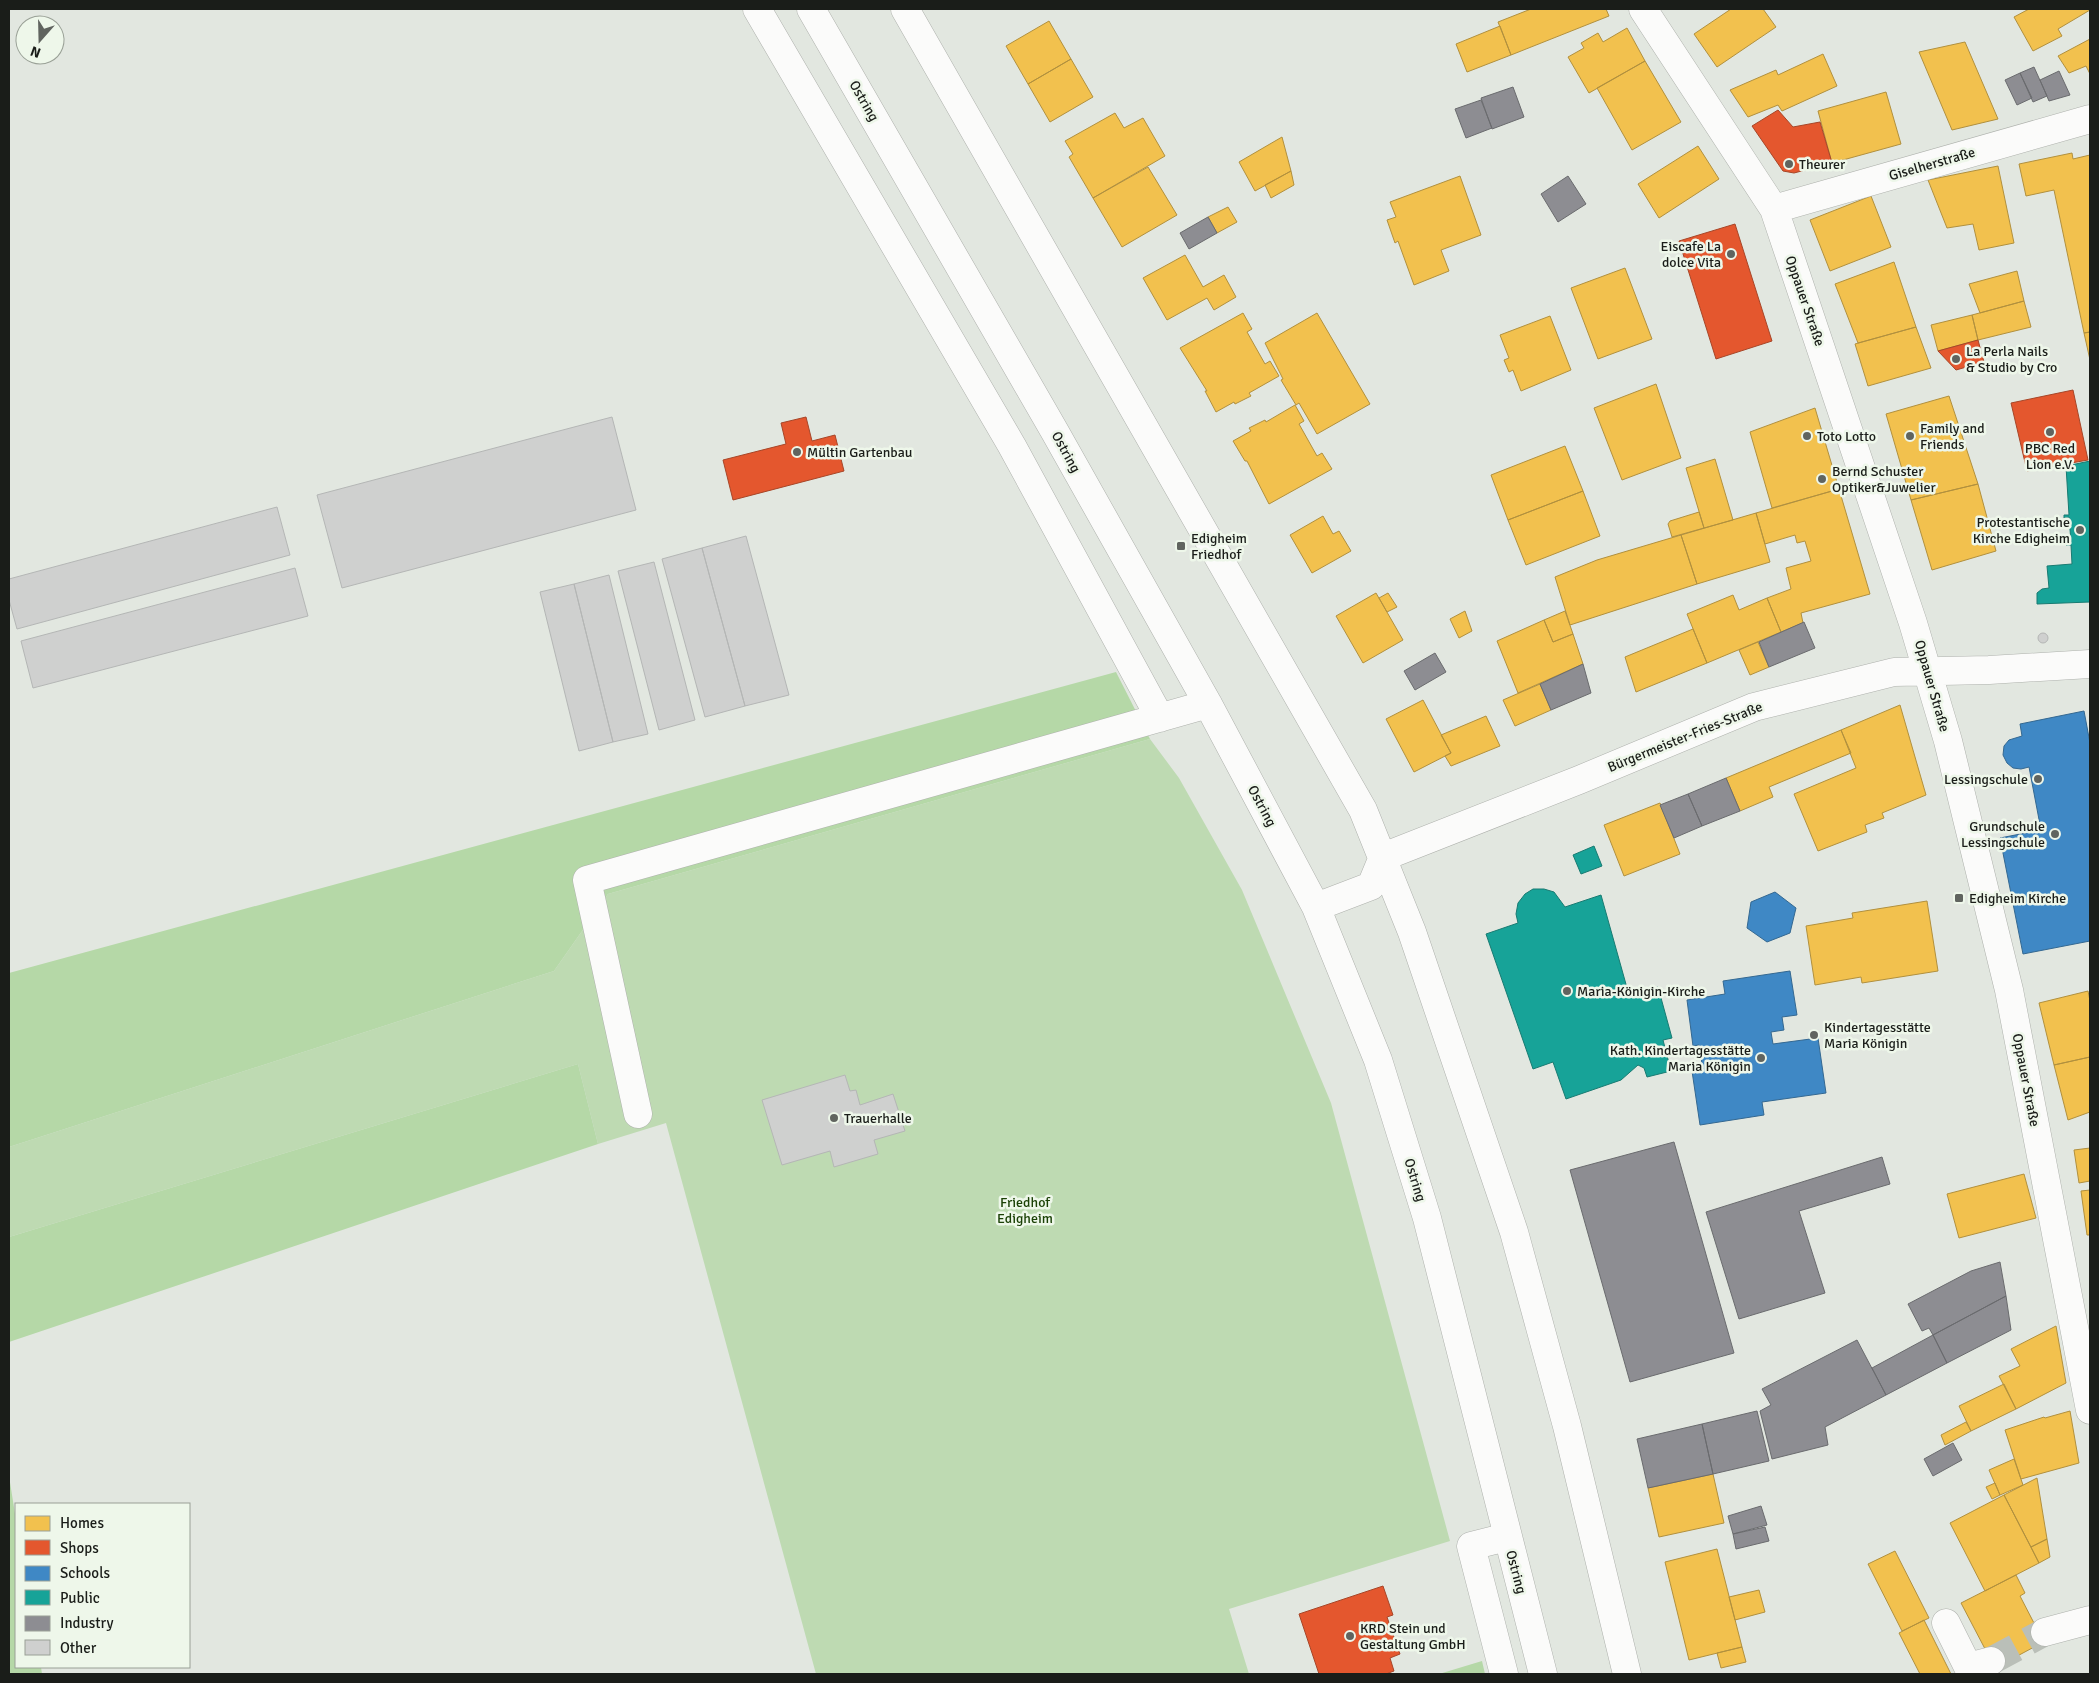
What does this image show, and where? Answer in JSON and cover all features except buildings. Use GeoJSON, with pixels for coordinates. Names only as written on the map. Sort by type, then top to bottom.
{"type":"FeatureCollection","features":[{"type":"Feature","properties":{"kind":"street"},"geometry":{"type":"LineString","coordinates":[[757,9],[1012,446],[1160,718]]}},
{"type":"Feature","properties":{"kind":"street","name":"Ostring"},"geometry":{"type":"LineString","coordinates":[[811,9],[1050,424],[1208,704],[1316,907],[1378,1060],[1427,1218],[1543,1674]]}},
{"type":"Feature","properties":{"kind":"street"},"geometry":{"type":"LineString","coordinates":[[905,9],[1363,810],[1412,932],[1514,1232],[1567,1426],[1627,1674]]}},
{"type":"Feature","properties":{"kind":"street","name":"Oppauer Straße"},"geometry":{"type":"LineString","coordinates":[[1643,9],[1774,209],[1914,623],[1948,741],[2009,990],[2090,1410]]}},
{"type":"Feature","properties":{"kind":"street","name":"Giselherstraße"},"geometry":{"type":"LineString","coordinates":[[1774,209],[2090,119]]}},
{"type":"Feature","properties":{"kind":"street","name":"Bürgermeister-Fries-Straße"},"geometry":{"type":"LineString","coordinates":[[1383,857],[1579,780],[1754,707],[1894,672],[1989,670],[2090,664]]}},
{"type":"Feature","properties":{"kind":"street"},"geometry":{"type":"LineString","coordinates":[[638,1114],[587,880],[1208,704]]}},
{"type":"Feature","properties":{"kind":"street"},"geometry":{"type":"LineString","coordinates":[[1316,907],[1371,886],[1383,857]]}},
{"type":"Feature","properties":{"kind":"street"},"geometry":{"type":"LineString","coordinates":[[1504,1674],[1471,1546],[1507,1537]]}},
{"type":"Feature","properties":{"kind":"street"},"geometry":{"type":"LineString","coordinates":[[2046,1632],[2090,1620]]}},
{"type":"Feature","properties":{"kind":"street"},"geometry":{"type":"LineString","coordinates":[[1946,1623],[1968,1667],[1991,1661]]}},
{"type":"Feature","properties":{"kind":"green space"},"geometry":{"type":"Polygon","coordinates":[[[1116,672],[1150,739],[608,894],[554,971],[9,1147],[9,973],[1116,672]]]}},
{"type":"Feature","properties":{"kind":"green space","name":"Friedhof Edigheim"},"geometry":{"type":"Polygon","coordinates":[[[1150,739],[1179,778],[1242,890],[1331,1103],[1450,1541],[1229,1609],[1249,1674],[816,1674],[666,1123],[598,1144],[578,1064],[9,1237],[9,1147],[554,971],[608,894],[1150,739]]]}},
{"type":"Feature","properties":{"kind":"green space"},"geometry":{"type":"Polygon","coordinates":[[[578,1064],[598,1144],[9,1342],[9,1237],[578,1064]]]}},
{"type":"Feature","properties":{"kind":"green space"},"geometry":{"type":"Polygon","coordinates":[[[9,1476],[15,1514],[15,1668],[41,1668],[42,1674],[9,1674],[9,1476]]]}},
{"type":"Feature","properties":{"kind":"green space"},"geometry":{"type":"Polygon","coordinates":[[[1482,1661],[1485,1674],[1439,1674],[1482,1661]]]}},
{"type":"Feature","properties":{"kind":"tunnel"},"geometry":{"type":"LineString","coordinates":[[1991,1661],[2045,1632]]}},
{"type":"Feature","properties":{"kind":"place","name":"Theurer"},"geometry":{"type":"Point","coordinates":[1789,164]}},
{"type":"Feature","properties":{"kind":"place","name":"Eiscafe La dolce Vita"},"geometry":{"type":"Point","coordinates":[1731,254]}},
{"type":"Feature","properties":{"kind":"place","name":"La Perla Nails & Studio by Cro"},"geometry":{"type":"Point","coordinates":[1956,359]}},
{"type":"Feature","properties":{"kind":"place","name":"PBC Red Lion e.V."},"geometry":{"type":"Point","coordinates":[2050,432]}},
{"type":"Feature","properties":{"kind":"place","name":"Toto Lotto"},"geometry":{"type":"Point","coordinates":[1807,436]}},
{"type":"Feature","properties":{"kind":"place","name":"Family and Friends"},"geometry":{"type":"Point","coordinates":[1910,436]}},
{"type":"Feature","properties":{"kind":"place","name":"Mültin Gartenbau"},"geometry":{"type":"Point","coordinates":[797,452]}},
{"type":"Feature","properties":{"kind":"place","name":"Bernd Schuster Optiker&Juwelier"},"geometry":{"type":"Point","coordinates":[1822,479]}},
{"type":"Feature","properties":{"kind":"place","name":"Protestantische Kirche Edigheim"},"geometry":{"type":"Point","coordinates":[2080,530]}},
{"type":"Feature","properties":{"kind":"place","name":"Edigheim Friedhof"},"geometry":{"type":"Point","coordinates":[1181,546]}},
{"type":"Feature","properties":{"kind":"place","name":"Lessingschule"},"geometry":{"type":"Point","coordinates":[2038,779]}},
{"type":"Feature","properties":{"kind":"place","name":"Grundschule Lessingschule"},"geometry":{"type":"Point","coordinates":[2055,834]}},
{"type":"Feature","properties":{"kind":"place","name":"Edigheim Kirche"},"geometry":{"type":"Point","coordinates":[1959,898]}},
{"type":"Feature","properties":{"kind":"place","name":"Maria-Königin-Kirche"},"geometry":{"type":"Point","coordinates":[1567,991]}},
{"type":"Feature","properties":{"kind":"place","name":"Kindertagesstätte Maria Königin"},"geometry":{"type":"Point","coordinates":[1814,1035]}},
{"type":"Feature","properties":{"kind":"place","name":"Kath. Kindertagesstätte Maria Königin"},"geometry":{"type":"Point","coordinates":[1761,1058]}},
{"type":"Feature","properties":{"kind":"place","name":"Trauerhalle"},"geometry":{"type":"Point","coordinates":[834,1118]}},
{"type":"Feature","properties":{"kind":"place","name":"KRD Stein und Gestaltung GmbH"},"geometry":{"type":"Point","coordinates":[1350,1636]}}]}
